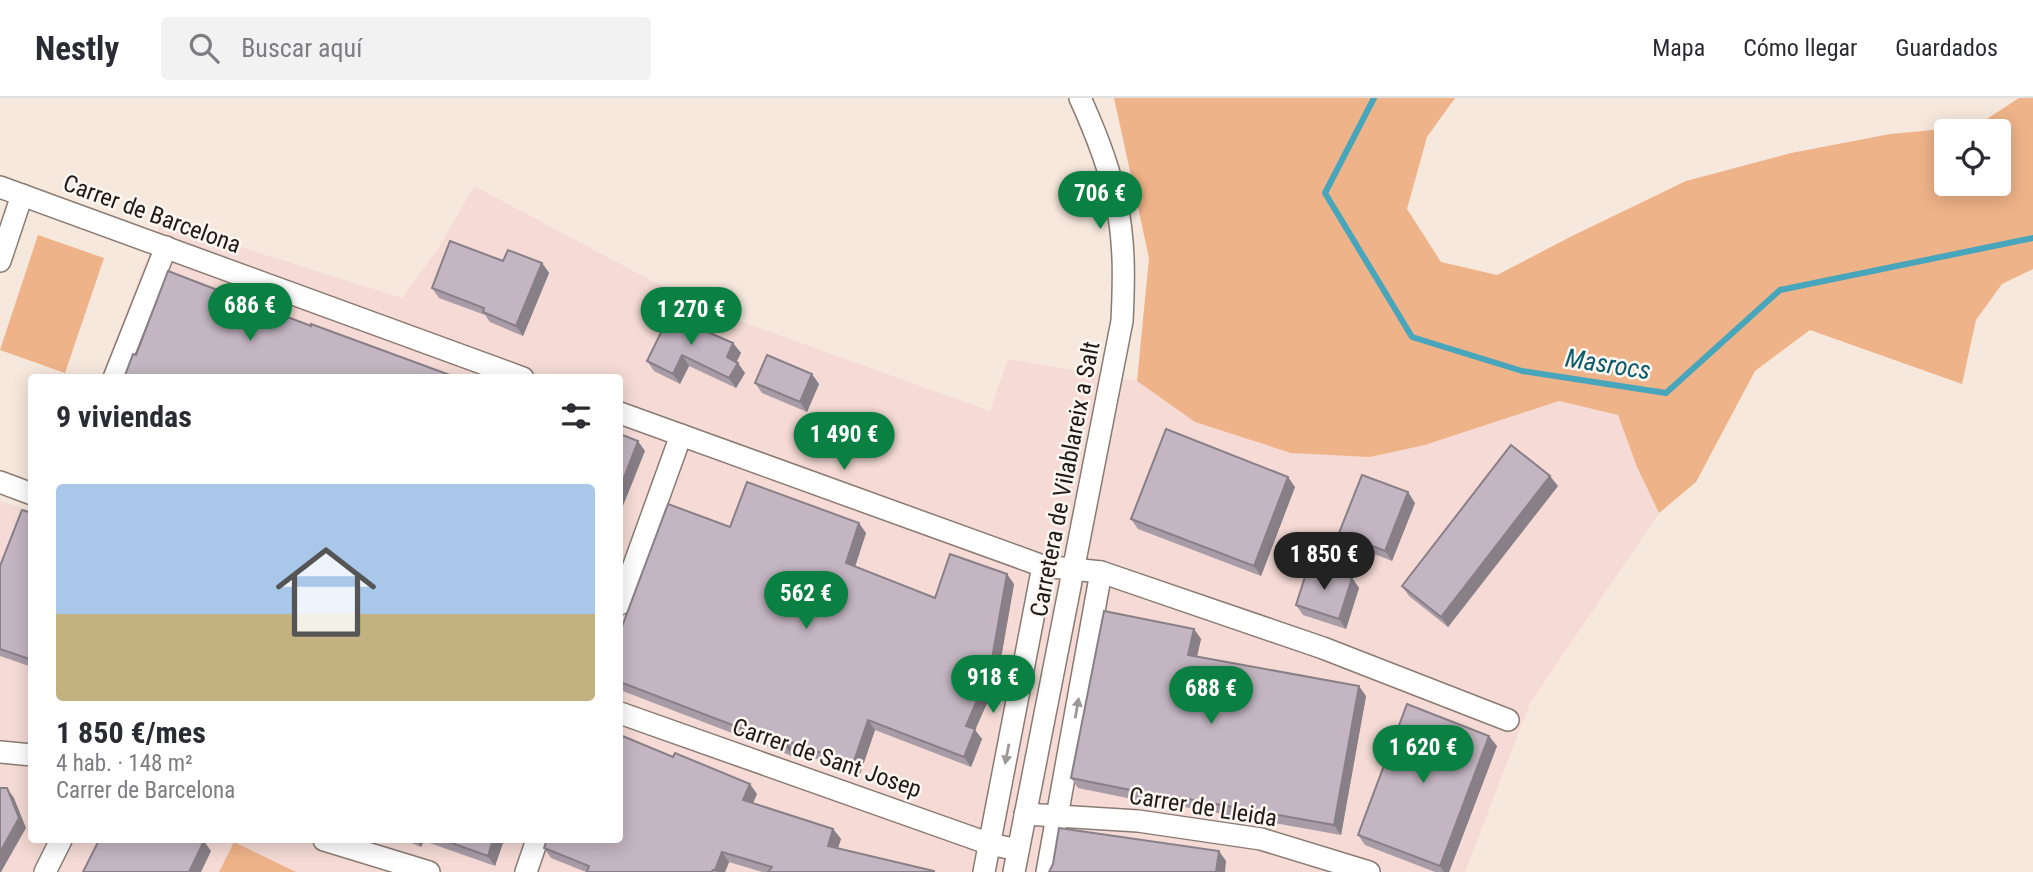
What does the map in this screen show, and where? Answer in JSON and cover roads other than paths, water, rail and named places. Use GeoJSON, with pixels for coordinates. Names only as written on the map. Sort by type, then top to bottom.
{"type":"FeatureCollection","features":[{"type":"Feature","properties":{"kind":"street","name":"Carretera de Vilablareix a Salt"},"geometry":{"type":"LineString","coordinates":[[1014,872],[1122,321],[1124,280],[1116,201],[1096,133],[1080,98]]}},
{"type":"Feature","properties":{"kind":"street","name":"Carrer de Barcelona"},"geometry":{"type":"LineString","coordinates":[[0,187],[512,374]]}},
{"type":"Feature","properties":{"kind":"street"},"geometry":{"type":"LineString","coordinates":[[0,261],[22,195]]}},
{"type":"Feature","properties":{"kind":"street"},"geometry":{"type":"LineString","coordinates":[[116,374],[166,247]]}},
{"type":"Feature","properties":{"kind":"street"},"geometry":{"type":"LineString","coordinates":[[623,414],[1043,566],[1101,572],[1323,648],[1508,720]]}},
{"type":"Feature","properties":{"kind":"street"},"geometry":{"type":"LineString","coordinates":[[623,596],[681,435]]}},
{"type":"Feature","properties":{"kind":"street"},"geometry":{"type":"LineString","coordinates":[[0,482],[28,492]]}},
{"type":"Feature","properties":{"kind":"street"},"geometry":{"type":"LineString","coordinates":[[984,872],[1043,566]]}},
{"type":"Feature","properties":{"kind":"street"},"geometry":{"type":"LineString","coordinates":[[1047,872],[1101,572]]}},
{"type":"Feature","properties":{"kind":"street","name":"Carrer de Sant Josep"},"geometry":{"type":"LineString","coordinates":[[623,714],[990,844],[1018,849]]}},
{"type":"Feature","properties":{"kind":"street"},"geometry":{"type":"LineString","coordinates":[[0,752],[28,755]]}},
{"type":"Feature","properties":{"kind":"street","name":"Carrer de Lleida"},"geometry":{"type":"LineString","coordinates":[[1025,814],[1138,821],[1261,839],[1369,872]]}},
{"type":"Feature","properties":{"kind":"street"},"geometry":{"type":"LineString","coordinates":[[46,872],[60,843]]}},
{"type":"Feature","properties":{"kind":"street"},"geometry":{"type":"LineString","coordinates":[[334,843],[429,872]]}},
{"type":"Feature","properties":{"kind":"street"},"geometry":{"type":"LineString","coordinates":[[526,872],[536,843]]}},
{"type":"Feature","properties":{"kind":"waterway","name":"Masrocs"},"geometry":{"type":"LineString","coordinates":[[1374,98],[1325,193],[1412,337],[1522,371],[1666,393],[1780,290],[2033,238]]}}]}
